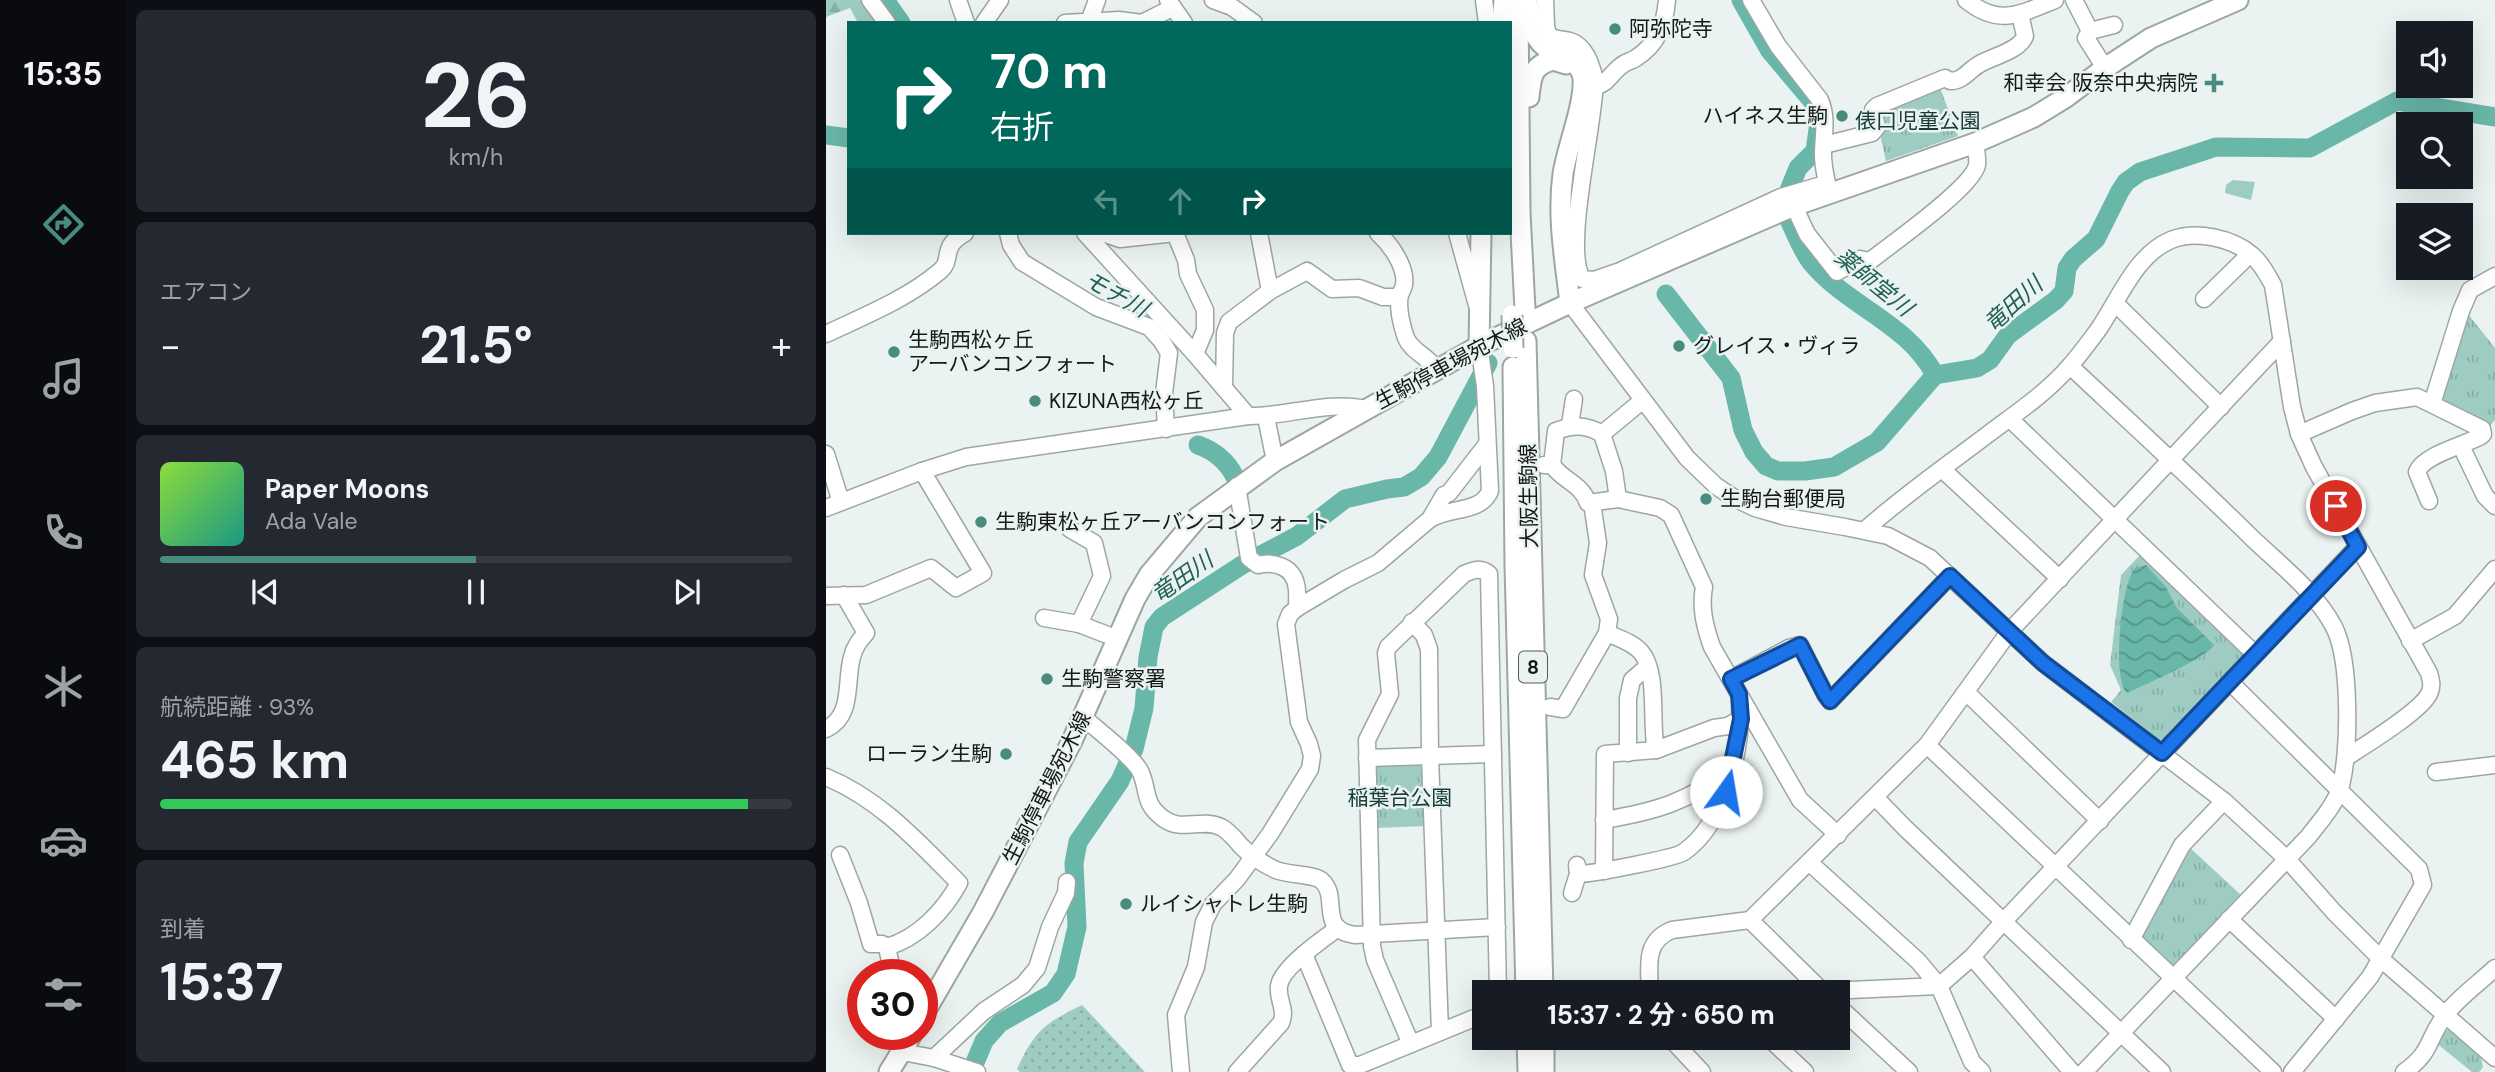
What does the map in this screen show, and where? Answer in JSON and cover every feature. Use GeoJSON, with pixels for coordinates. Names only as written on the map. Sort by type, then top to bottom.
{"type":"FeatureCollection","features":[{"type":"Feature","properties":{"kind":"main road"},"geometry":{"type":"LineString","coordinates":[[1504,0],[1504,21]]}},
{"type":"Feature","properties":{"kind":"main road","name":"大阪生駒線"},"geometry":{"type":"LineString","coordinates":[[1518,0],[1513,211],[1543,980]]}},
{"type":"Feature","properties":{"kind":"main road"},"geometry":{"type":"LineString","coordinates":[[1527,0],[1530,25],[1536,38],[1550,51],[1573,59],[1589,87],[1568,149],[1560,198],[1570,303]]}},
{"type":"Feature","properties":{"kind":"main road","name":"生駒停車場宛木線"},"geometry":{"type":"LineString","coordinates":[[938,986],[1013,857],[1083,717],[1139,591],[1168,549],[1198,516],[1237,486],[1275,461],[1479,346],[1570,303],[1794,206],[1823,190],[1975,143],[2034,117],[2065,99],[2105,68],[2151,38],[2225,3]]}},
{"type":"Feature","properties":{"kind":"main road"},"geometry":{"type":"LineString","coordinates":[[1513,211],[1531,74],[1537,66],[1553,60],[1569,66],[1589,87]]}},
{"type":"Feature","properties":{"kind":"main road"},"geometry":{"type":"LineString","coordinates":[[1479,346],[1480,235]]}},
{"type":"Feature","properties":{"kind":"main road","name":"大阪生駒線"},"geometry":{"type":"LineString","coordinates":[[1519,344],[1515,565],[1526,980]]}},
{"type":"Feature","properties":{"kind":"main road"},"geometry":{"type":"LineString","coordinates":[[1527,1050],[1528,1072]]}},
{"type":"Feature","properties":{"kind":"main road"},"geometry":{"type":"LineString","coordinates":[[1544,1050],[1545,1072]]}},
{"type":"Feature","properties":{"kind":"main road"},"geometry":{"type":"LineString","coordinates":[[889,1072],[902,1052]]}},
{"type":"Feature","properties":{"kind":"street"},"geometry":{"type":"LineString","coordinates":[[870,0],[886,21]]}},
{"type":"Feature","properties":{"kind":"street"},"geometry":{"type":"LineString","coordinates":[[958,0],[965,21]]}},
{"type":"Feature","properties":{"kind":"street"},"geometry":{"type":"LineString","coordinates":[[985,21],[1000,0]]}},
{"type":"Feature","properties":{"kind":"street"},"geometry":{"type":"LineString","coordinates":[[1089,21],[1097,0]]}},
{"type":"Feature","properties":{"kind":"street"},"geometry":{"type":"LineString","coordinates":[[1213,0],[1232,7],[1251,21]]}},
{"type":"Feature","properties":{"kind":"street"},"geometry":{"type":"LineString","coordinates":[[1484,0],[1487,21]]}},
{"type":"Feature","properties":{"kind":"street"},"geometry":{"type":"LineString","coordinates":[[1545,0],[1548,35],[1554,39],[1570,41],[1583,51],[1592,67],[1576,233],[1579,273],[1582,279],[1594,280],[1620,271],[1781,197],[1823,190],[1826,128],[1821,100],[1778,46],[1751,0]]}},
{"type":"Feature","properties":{"kind":"street"},"geometry":{"type":"LineString","coordinates":[[1589,87],[1603,85],[1621,66],[1640,55],[1658,37],[1663,29],[1667,0]]}},
{"type":"Feature","properties":{"kind":"street"},"geometry":{"type":"LineString","coordinates":[[1966,0],[1974,7],[2000,17],[2020,14],[2055,0]]}},
{"type":"Feature","properties":{"kind":"street"},"geometry":{"type":"LineString","coordinates":[[2074,0],[2090,31]]}},
{"type":"Feature","properties":{"kind":"street"},"geometry":{"type":"LineString","coordinates":[[1145,21],[1172,2],[1183,21]]}},
{"type":"Feature","properties":{"kind":"street"},"geometry":{"type":"LineString","coordinates":[[1824,145],[1872,133],[1877,127],[1873,110],[1877,106],[1945,78],[1950,81],[1960,79],[1980,63],[1992,60],[2021,44],[2025,36],[2020,14]]}},
{"type":"Feature","properties":{"kind":"street"},"geometry":{"type":"LineString","coordinates":[[1104,21],[1127,21]]}},
{"type":"Feature","properties":{"kind":"street"},"geometry":{"type":"LineString","coordinates":[[2105,68],[2086,38],[2090,31],[2114,25]]}},
{"type":"Feature","properties":{"kind":"street"},"geometry":{"type":"LineString","coordinates":[[1794,206],[1807,234],[1836,272],[1860,260],[1870,261],[1963,185],[1977,166],[1975,143]]}},
{"type":"Feature","properties":{"kind":"street"},"geometry":{"type":"LineString","coordinates":[[826,334],[887,306],[942,270],[950,243],[962,235]]}},
{"type":"Feature","properties":{"kind":"street"},"geometry":{"type":"LineString","coordinates":[[1008,235],[1011,246],[1022,261],[1096,306],[1149,327],[1161,340],[1169,353],[1164,393],[1166,429]]}},
{"type":"Feature","properties":{"kind":"street"},"geometry":{"type":"LineString","coordinates":[[1087,235],[1248,416]]}},
{"type":"Feature","properties":{"kind":"street"},"geometry":{"type":"LineString","coordinates":[[1109,235],[1120,239],[1157,235]]}},
{"type":"Feature","properties":{"kind":"street"},"geometry":{"type":"LineString","coordinates":[[1176,235],[1186,260],[1188,275],[1201,296],[1205,310],[1205,330],[1195,354]]}},
{"type":"Feature","properties":{"kind":"street"},"geometry":{"type":"LineString","coordinates":[[1259,235],[1270,291]]}},
{"type":"Feature","properties":{"kind":"street"},"geometry":{"type":"LineString","coordinates":[[1385,235],[1400,265],[1404,283],[1399,297],[1406,340],[1414,350],[1431,360],[1436,369]]}},
{"type":"Feature","properties":{"kind":"street"},"geometry":{"type":"LineString","coordinates":[[1458,235],[1480,313]]}},
{"type":"Feature","properties":{"kind":"street"},"geometry":{"type":"LineString","coordinates":[[1865,530],[2053,384],[2098,329],[2140,265],[2158,248],[2172,240],[2185,237],[2211,237],[2228,241],[2250,254],[2273,285],[2292,407],[2299,434],[2314,467],[2429,673],[2432,685],[2428,696],[2414,710],[2347,757]]}},
{"type":"Feature","properties":{"kind":"street"},"geometry":{"type":"LineString","coordinates":[[2204,299],[2250,254]]}},
{"type":"Feature","properties":{"kind":"street"},"geometry":{"type":"LineString","coordinates":[[1224,388],[1225,333],[1229,322],[1270,291],[1307,271],[1332,289],[1359,288],[1383,297],[1399,297]]}},
{"type":"Feature","properties":{"kind":"street"},"geometry":{"type":"LineString","coordinates":[[1267,273],[1288,281]]}},
{"type":"Feature","properties":{"kind":"street"},"geometry":{"type":"LineString","coordinates":[[2432,404],[2470,290],[2495,276]]}},
{"type":"Feature","properties":{"kind":"street"},"geometry":{"type":"LineString","coordinates":[[1570,303],[1701,474],[1734,498],[1786,517],[1888,536],[1930,558],[2043,663],[2224,801],[2287,859],[2381,959],[2495,1060],[2487,1072]]}},
{"type":"Feature","properties":{"kind":"street"},"geometry":{"type":"LineString","coordinates":[[2115,303],[2221,407]]}},
{"type":"Feature","properties":{"kind":"street"},"geometry":{"type":"LineString","coordinates":[[1650,980],[1651,946],[1660,935],[1672,930],[1750,920],[1876,798],[1927,746],[2009,632],[2282,341]]}},
{"type":"Feature","properties":{"kind":"street"},"geometry":{"type":"LineString","coordinates":[[1181,1072],[1176,1015],[1196,967],[1204,922],[1213,904],[1254,858],[1310,769],[1310,744],[1298,722],[1286,624],[1290,614],[1344,580],[1378,563],[1430,519],[1448,510],[1471,509],[1488,497],[1495,465],[1487,444],[1485,386],[1479,346]]}},
{"type":"Feature","properties":{"kind":"street"},"geometry":{"type":"LineString","coordinates":[[2070,366],[2171,458],[2311,595],[2334,627],[2340,642],[2346,685],[2347,757],[2339,791],[2315,829],[2084,1072]]}},
{"type":"Feature","properties":{"kind":"street"},"geometry":{"type":"LineString","coordinates":[[2299,434],[2375,403],[2417,397],[2482,429],[2481,436],[2419,466],[2417,472],[2429,501]]}},
{"type":"Feature","properties":{"kind":"street"},"geometry":{"type":"LineString","coordinates":[[1570,425],[1574,399]]}},
{"type":"Feature","properties":{"kind":"street"},"geometry":{"type":"LineString","coordinates":[[1602,433],[1643,400]]}},
{"type":"Feature","properties":{"kind":"street"},"geometry":{"type":"LineString","coordinates":[[826,454],[834,505],[922,471],[967,457],[1248,416],[1266,417],[1349,405],[1366,409]]}},
{"type":"Feature","properties":{"kind":"street"},"geometry":{"type":"LineString","coordinates":[[1266,417],[1275,461]]}},
{"type":"Feature","properties":{"kind":"street"},"geometry":{"type":"LineString","coordinates":[[2010,419],[2255,654]]}},
{"type":"Feature","properties":{"kind":"street"},"geometry":{"type":"LineString","coordinates":[[1618,499],[1614,471],[1602,433],[1592,428],[1570,425],[1556,430],[1548,465],[1561,477],[1580,487],[1588,503],[1618,499],[1660,508],[1671,515],[1704,587],[1704,623],[1712,647],[1800,800],[1838,835]]}},
{"type":"Feature","properties":{"kind":"street"},"geometry":{"type":"LineString","coordinates":[[1430,519],[1444,495],[1449,493],[1487,444]]}},
{"type":"Feature","properties":{"kind":"street"},"geometry":{"type":"LineString","coordinates":[[2461,446],[2485,496],[2495,506]]}},
{"type":"Feature","properties":{"kind":"street"},"geometry":{"type":"LineString","coordinates":[[1943,470],[2060,579]]}},
{"type":"Feature","properties":{"kind":"street"},"geometry":{"type":"LineString","coordinates":[[826,596],[866,595],[931,568],[956,588],[983,573],[922,471]]}},
{"type":"Feature","properties":{"kind":"street"},"geometry":{"type":"LineString","coordinates":[[1237,486],[1249,558],[1258,565],[1274,563],[1283,566],[1289,572],[1296,583],[1297,608]]}},
{"type":"Feature","properties":{"kind":"street"},"geometry":{"type":"LineString","coordinates":[[1550,707],[1563,709],[1607,634],[1609,619],[1593,575],[1598,543],[1592,503]]}},
{"type":"Feature","properties":{"kind":"street"},"geometry":{"type":"LineString","coordinates":[[1070,529],[1094,543],[1102,576],[1079,624]]}},
{"type":"Feature","properties":{"kind":"street"},"geometry":{"type":"LineString","coordinates":[[1850,991],[1939,986],[1972,957],[2358,547]]}},
{"type":"Feature","properties":{"kind":"street"},"geometry":{"type":"LineString","coordinates":[[1411,1044],[1375,960],[1371,933],[1367,740],[1390,694],[1386,653],[1388,647],[1464,574],[1474,569],[1484,570],[1489,574],[1498,980]]}},
{"type":"Feature","properties":{"kind":"street"},"geometry":{"type":"LineString","coordinates":[[2410,641],[2455,616],[2495,569]]}},
{"type":"Feature","properties":{"kind":"street"},"geometry":{"type":"LineString","coordinates":[[1731,679],[1800,645],[1830,701],[1950,576]]}},
{"type":"Feature","properties":{"kind":"street"},"geometry":{"type":"LineString","coordinates":[[826,729],[846,704],[852,655],[866,633],[844,595]]}},
{"type":"Feature","properties":{"kind":"street"},"geometry":{"type":"LineString","coordinates":[[1044,618],[1079,624],[1118,639]]}},
{"type":"Feature","properties":{"kind":"street"},"geometry":{"type":"LineString","coordinates":[[1412,622],[1424,635],[1429,649],[1440,1032]]}},
{"type":"Feature","properties":{"kind":"street"},"geometry":{"type":"LineString","coordinates":[[1607,634],[1626,641],[1641,653],[1647,667],[1656,750]]}},
{"type":"Feature","properties":{"kind":"street"},"geometry":{"type":"LineString","coordinates":[[1628,752],[1628,698],[1632,680],[1647,667]]}},
{"type":"Feature","properties":{"kind":"street"},"geometry":{"type":"LineString","coordinates":[[2230,682],[2419,869],[2423,885],[2381,959],[2292,1072]]}},
{"type":"Feature","properties":{"kind":"street"},"geometry":{"type":"LineString","coordinates":[[1966,692],[2100,821]]}},
{"type":"Feature","properties":{"kind":"street"},"geometry":{"type":"LineString","coordinates":[[1572,892],[1578,869],[1604,871],[1683,854],[1701,836],[1716,815],[1726,792],[1741,719],[1739,694]]}},
{"type":"Feature","properties":{"kind":"street"},"geometry":{"type":"LineString","coordinates":[[1083,717],[1141,772],[1147,800],[1163,819],[1177,825],[1199,822],[1222,828],[1254,858],[1279,871],[1316,877],[1323,881],[1328,888],[1332,920],[1348,934],[1497,927]]}},
{"type":"Feature","properties":{"kind":"street"},"geometry":{"type":"LineString","coordinates":[[1604,871],[1605,754],[1656,750],[1714,728],[1728,726],[1741,719]]}},
{"type":"Feature","properties":{"kind":"street"},"geometry":{"type":"LineString","coordinates":[[1927,746],[2273,1072]]}},
{"type":"Feature","properties":{"kind":"street"},"geometry":{"type":"LineString","coordinates":[[1367,758],[1493,754]]}},
{"type":"Feature","properties":{"kind":"street"},"geometry":{"type":"LineString","coordinates":[[2436,772],[2495,765]]}},
{"type":"Feature","properties":{"kind":"street"},"geometry":{"type":"LineString","coordinates":[[1604,820],[1651,812],[1672,805],[1705,789],[1731,770]]}},
{"type":"Feature","properties":{"kind":"street"},"geometry":{"type":"LineString","coordinates":[[829,783],[862,795],[890,817],[959,883],[947,905],[915,934],[902,943],[887,947],[871,944],[859,903],[840,855]]}},
{"type":"Feature","properties":{"kind":"street"},"geometry":{"type":"LineString","coordinates":[[1876,798],[2162,1072]]}},
{"type":"Feature","properties":{"kind":"street"},"geometry":{"type":"LineString","coordinates":[[2131,940],[2182,845],[2224,801]]}},
{"type":"Feature","properties":{"kind":"street"},"geometry":{"type":"LineString","coordinates":[[1810,863],[1918,961],[1939,986],[1972,1069]]}},
{"type":"Feature","properties":{"kind":"street"},"geometry":{"type":"LineString","coordinates":[[934,1058],[984,1011],[1023,985],[1037,968],[1050,927],[1066,893],[1067,882]]}},
{"type":"Feature","properties":{"kind":"street"},"geometry":{"type":"LineString","coordinates":[[2229,919],[2336,1018]]}},
{"type":"Feature","properties":{"kind":"street"},"geometry":{"type":"LineString","coordinates":[[1750,920],[1811,980]]}},
{"type":"Feature","properties":{"kind":"street"},"geometry":{"type":"LineString","coordinates":[[1237,1072],[1281,1023],[1285,1015],[1279,986],[1289,970],[1304,954],[1338,928]]}},
{"type":"Feature","properties":{"kind":"street"},"geometry":{"type":"LineString","coordinates":[[887,947],[890,959]]}},
{"type":"Feature","properties":{"kind":"street"},"geometry":{"type":"LineString","coordinates":[[1304,954],[1350,1065],[1360,1065],[1472,1019]]}},
{"type":"Feature","properties":{"kind":"street"},"geometry":{"type":"LineString","coordinates":[[1972,957],[2072,1072]]}},
{"type":"Feature","properties":{"kind":"street"},"geometry":{"type":"LineString","coordinates":[[2404,1072],[2419,1062],[2425,1054],[2445,1014],[2495,968]]}},
{"type":"Feature","properties":{"kind":"street"},"geometry":{"type":"LineString","coordinates":[[1850,1017],[1909,1072]]}},
{"type":"Feature","properties":{"kind":"street"},"geometry":{"type":"LineString","coordinates":[[1681,1050],[1702,1072]]}},
{"type":"Feature","properties":{"kind":"street"},"geometry":{"type":"LineString","coordinates":[[1782,1050],[1805,1072]]}},
{"type":"Feature","properties":{"kind":"street"},"geometry":{"type":"LineString","coordinates":[[902,1052],[934,1058],[971,1070]]}},
{"type":"Feature","properties":{"kind":"green space"},"geometry":{"type":"Polygon","coordinates":[[[826,0],[863,0],[879,21],[857,21],[850,8],[826,17],[826,0]]]}},
{"type":"Feature","properties":{"kind":"green space","name":"俵口児童公園"},"geometry":{"type":"Polygon","coordinates":[[[1939,85],[1958,136],[1886,161],[1875,112],[1939,85]]]}},
{"type":"Feature","properties":{"kind":"green space"},"geometry":{"type":"Polygon","coordinates":[[[2233,180],[2255,182],[2251,200],[2225,193],[2226,185],[2233,180]]]}},
{"type":"Feature","properties":{"kind":"green space"},"geometry":{"type":"Polygon","coordinates":[[[2468,314],[2495,348],[2495,420],[2489,427],[2441,404],[2468,314]]]}},
{"type":"Feature","properties":{"kind":"green space"},"geometry":{"type":"Polygon","coordinates":[[[2142,553],[2245,654],[2167,739],[2159,740],[2111,702],[2121,690],[2110,665],[2121,575],[2142,553]]]}},
{"type":"Feature","properties":{"kind":"green space","name":"稲葉台公園"},"geometry":{"type":"Polygon","coordinates":[[[1378,763],[1421,763],[1426,768],[1426,826],[1375,828],[1372,769],[1378,763]]]}},
{"type":"Feature","properties":{"kind":"green space"},"geometry":{"type":"Polygon","coordinates":[[[2187,845],[2242,896],[2173,968],[2139,941],[2187,845]]]}},
{"type":"Feature","properties":{"kind":"green space"},"geometry":{"type":"Polygon","coordinates":[[[1082,1005],[1145,1072],[1020,1072],[1017,1069],[1029,1045],[1049,1023],[1082,1005]]]}},
{"type":"Feature","properties":{"kind":"green space"},"geometry":{"type":"Polygon","coordinates":[[[2449,1030],[2481,1058],[2483,1067],[2479,1072],[2472,1072],[2435,1042],[2440,1032],[2449,1030]]]}},
{"type":"Feature","properties":{"kind":"water"},"geometry":{"type":"Polygon","coordinates":[[[2146,565],[2166,587],[2176,607],[2214,645],[2188,664],[2127,693],[2122,684],[2120,669],[2122,610],[2130,577],[2135,568],[2146,565]]]}},
{"type":"Feature","properties":{"kind":"waterway"},"geometry":{"type":"LineString","coordinates":[[885,0],[900,21]]}},
{"type":"Feature","properties":{"kind":"waterway","name":"薬師堂川"},"geometry":{"type":"LineString","coordinates":[[1741,0],[1770,51],[1813,102],[1819,122],[1815,151],[1798,168],[1789,190]]}},
{"type":"Feature","properties":{"kind":"waterway","name":"竜田川"},"geometry":{"type":"LineString","coordinates":[[1666,294],[1731,378],[1743,430],[1754,452],[1766,466],[1778,471],[1834,467],[1877,442],[1935,375],[1977,368],[1990,360],[2008,335],[2056,300],[2064,291],[2067,268],[2073,259],[2096,239],[2120,191],[2126,182],[2140,172],[2216,147],[2310,148],[2397,101],[2495,117]]}},
{"type":"Feature","properties":{"kind":"waterway","name":"モチ川"},"geometry":{"type":"LineString","coordinates":[[826,135],[847,138]]}},
{"type":"Feature","properties":{"kind":"waterway","name":"薬師堂川"},"geometry":{"type":"LineString","coordinates":[[1790,222],[1807,257],[1825,277],[1909,341],[1935,375]]}},
{"type":"Feature","properties":{"kind":"waterway","name":"竜田川"},"geometry":{"type":"LineString","coordinates":[[971,1072],[984,1041],[1000,1023],[1053,993],[1066,974],[1077,927],[1074,863],[1078,842],[1120,781],[1134,749],[1144,708],[1148,657],[1154,627],[1162,617],[1242,565],[1297,536],[1345,499],[1404,487],[1421,477],[1438,457],[1488,363]]}},
{"type":"Feature","properties":{"kind":"waterway","name":"モチ川"},"geometry":{"type":"LineString","coordinates":[[1198,445],[1220,457],[1235,477]]}},
{"type":"Feature","properties":{"kind":"place","name":"阿弥陀寺"},"geometry":{"type":"Point","coordinates":[1615,29]}},
{"type":"Feature","properties":{"kind":"place","name":"和幸会 阪奈中央病院"},"geometry":{"type":"Point","coordinates":[2214,83]}},
{"type":"Feature","properties":{"kind":"place","name":"ハイネス生駒"},"geometry":{"type":"Point","coordinates":[1842,116]}},
{"type":"Feature","properties":{"kind":"place","name":"グレイス・ヴィラ"},"geometry":{"type":"Point","coordinates":[1679,346]}},
{"type":"Feature","properties":{"kind":"place","name":"生駒西松ヶ丘 アーバンコンフォート"},"geometry":{"type":"Point","coordinates":[894,352]}},
{"type":"Feature","properties":{"kind":"place","name":"KIZUNA西松ヶ丘"},"geometry":{"type":"Point","coordinates":[1035,401]}},
{"type":"Feature","properties":{"kind":"place","name":"生駒台郵便局"},"geometry":{"type":"Point","coordinates":[1706,499]}},
{"type":"Feature","properties":{"kind":"place","name":"生駒東松ヶ丘アーバンコンフォート"},"geometry":{"type":"Point","coordinates":[981,522]}},
{"type":"Feature","properties":{"kind":"place","name":"生駒警察署"},"geometry":{"type":"Point","coordinates":[1047,679]}},
{"type":"Feature","properties":{"kind":"place","name":"ローラン生駒"},"geometry":{"type":"Point","coordinates":[1006,754]}},
{"type":"Feature","properties":{"kind":"place","name":"ルイシャトレ生駒"},"geometry":{"type":"Point","coordinates":[1126,904]}},
{"type":"Feature","properties":{"kind":"route"},"geometry":{"type":"LineString","coordinates":[[1726,792],[1741,719],[1739,694],[1731,679],[1789,648],[1800,645],[1830,701],[1950,576],[2043,663],[2162,753],[2358,547],[2336,506]]}}]}
